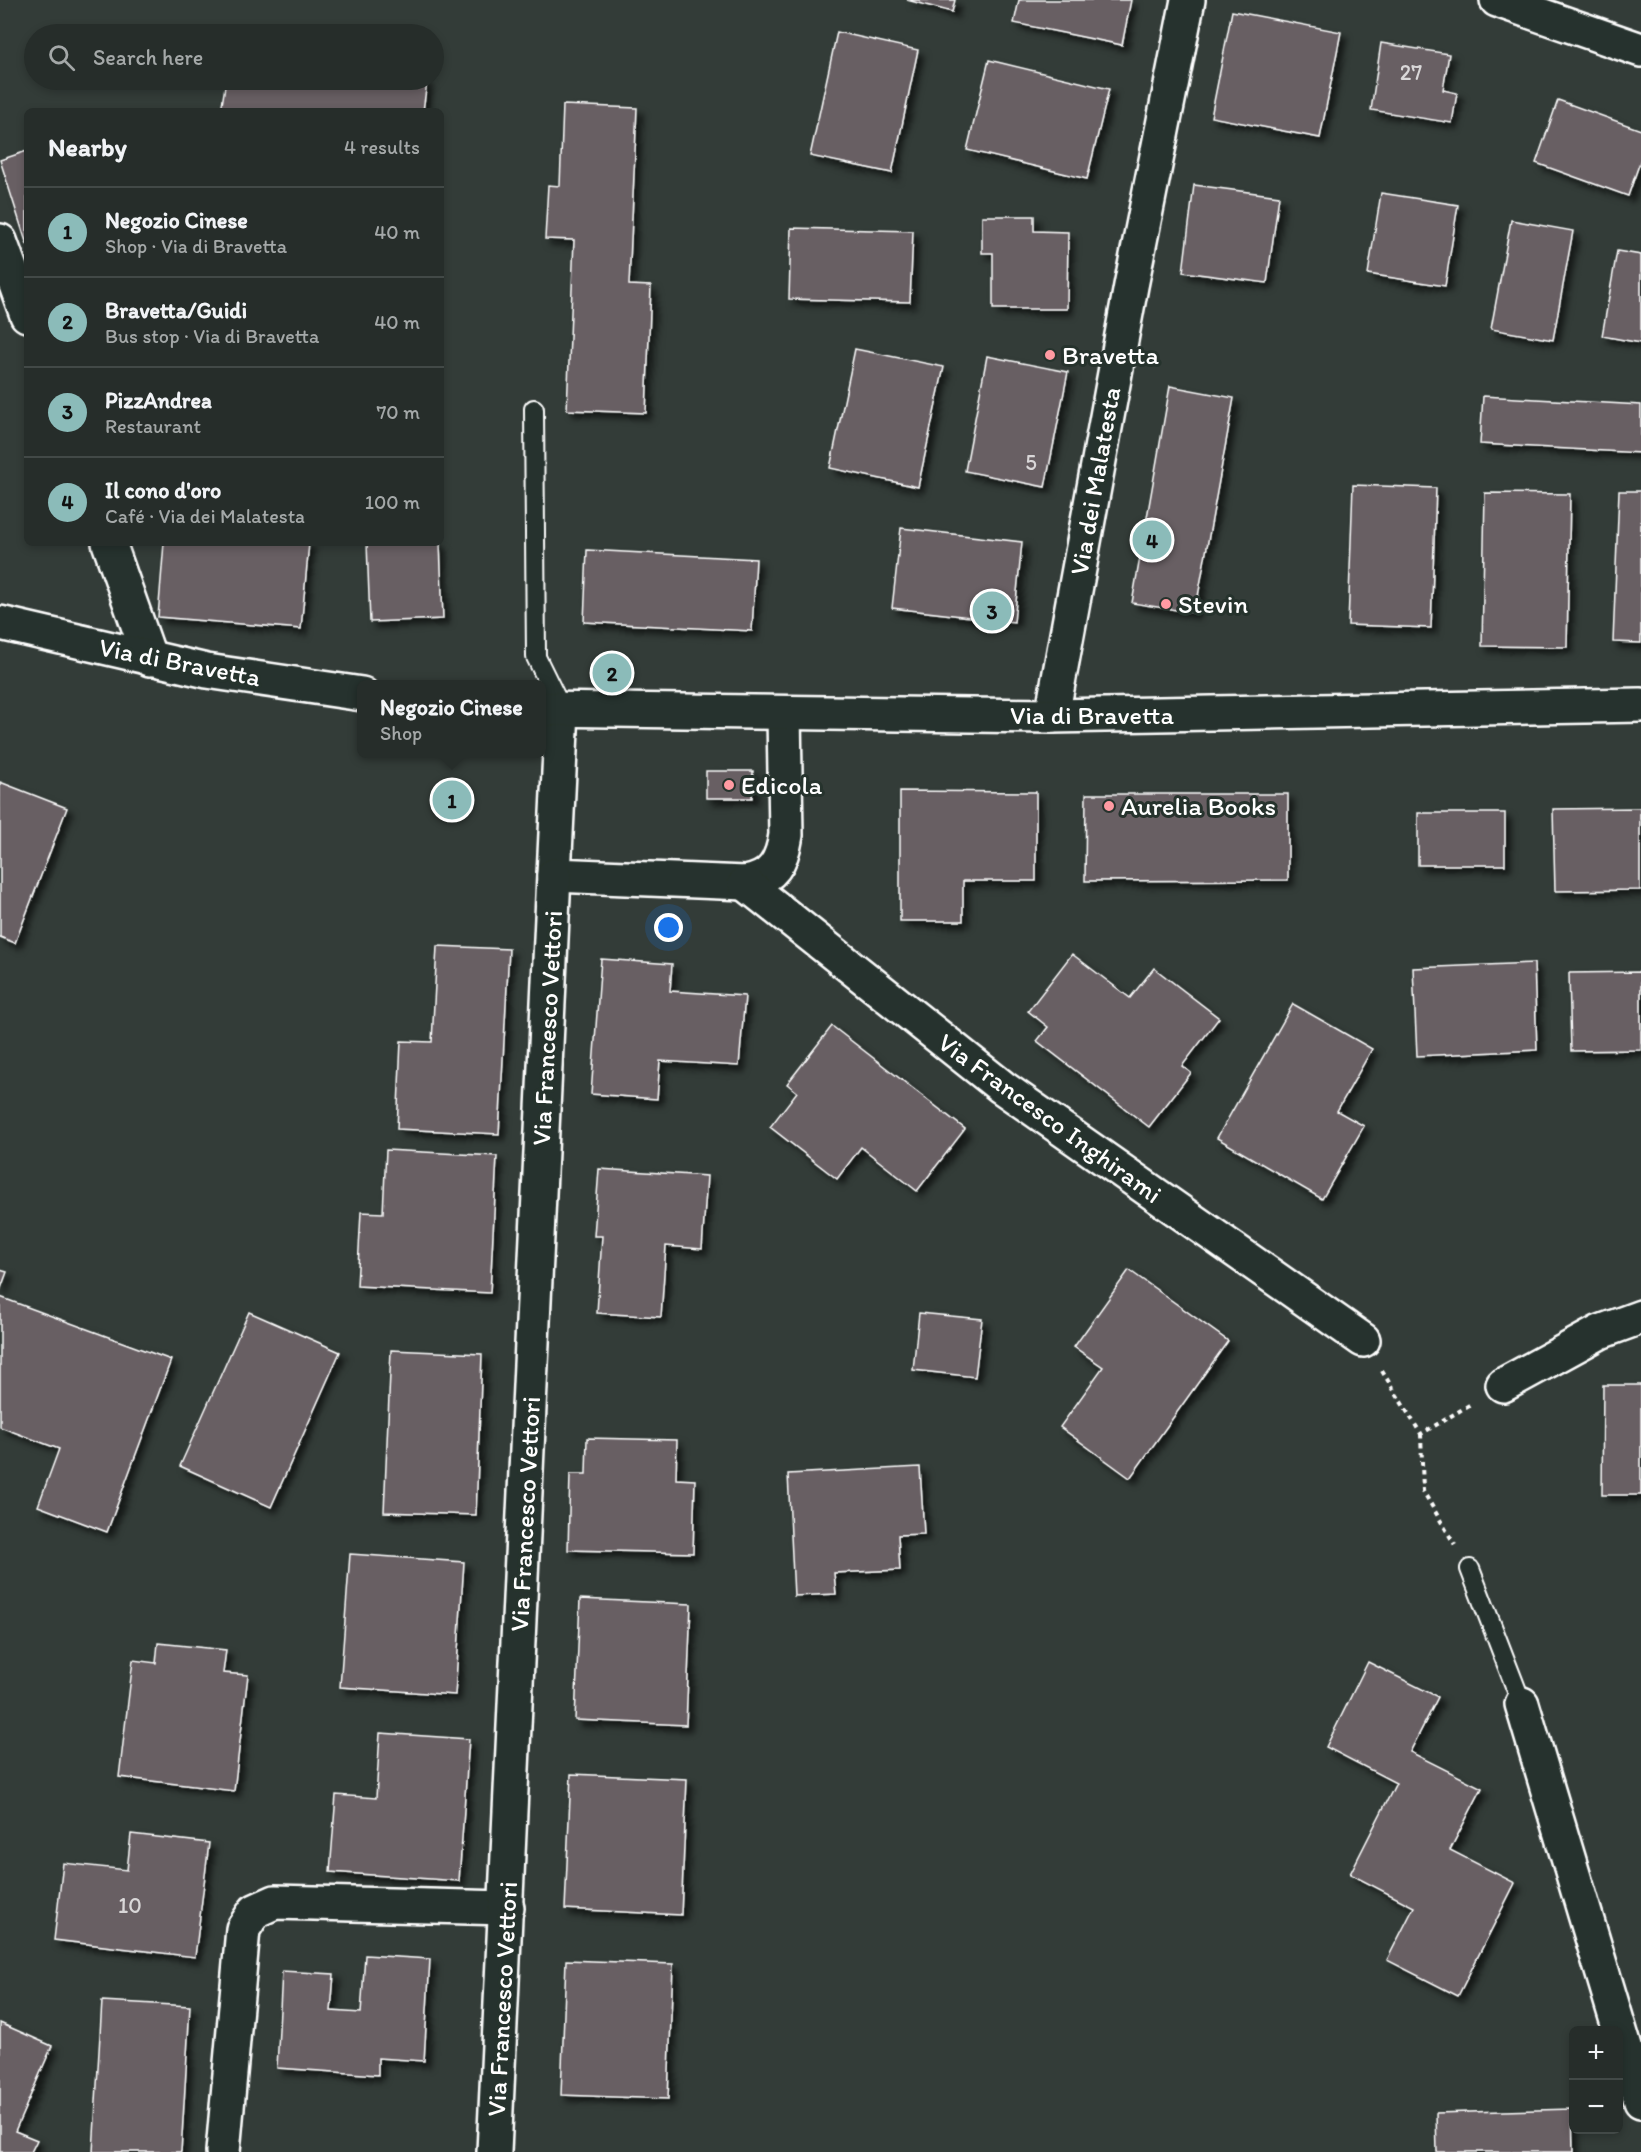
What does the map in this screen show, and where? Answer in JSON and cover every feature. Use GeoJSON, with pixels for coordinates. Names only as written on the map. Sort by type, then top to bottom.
{"type":"FeatureCollection","features":[{"type":"Feature","properties":{"kind":"street","name":"Via dei Malatesta"},"geometry":{"type":"LineString","coordinates":[[1052,716],[1131,286],[1188,0]]}},
{"type":"Feature","properties":{"kind":"street"},"geometry":{"type":"LineString","coordinates":[[1497,0],[1641,50]]}},
{"type":"Feature","properties":{"kind":"street"},"geometry":{"type":"LineString","coordinates":[[0,240],[24,307]]}},
{"type":"Feature","properties":{"kind":"street"},"geometry":{"type":"LineString","coordinates":[[110,546],[150,659]]}},
{"type":"Feature","properties":{"kind":"street","name":"Via di Bravetta"},"geometry":{"type":"LineString","coordinates":[[0,622],[150,659],[357,693]]}},
{"type":"Feature","properties":{"kind":"street","name":"Via di Bravetta"},"geometry":{"type":"LineString","coordinates":[[552,710],[1052,716],[1641,705]]}},
{"type":"Feature","properties":{"kind":"street","name":"Via Francesco Vettori"},"geometry":{"type":"LineString","coordinates":[[494,2152],[554,875],[552,710]]}},
{"type":"Feature","properties":{"kind":"street"},"geometry":{"type":"LineString","coordinates":[[554,875],[745,883],[758,880],[770,873],[783,854],[786,835],[784,713]]}},
{"type":"Feature","properties":{"kind":"street","name":"Via Francesco Inghirami"},"geometry":{"type":"LineString","coordinates":[[745,883],[1002,1087],[1363,1340]]}},
{"type":"Feature","properties":{"kind":"street"},"geometry":{"type":"LineString","coordinates":[[1503,1385],[1600,1332],[1641,1317]]}},
{"type":"Feature","properties":{"kind":"street"},"geometry":{"type":"LineString","coordinates":[[1522,1704],[1641,2101]]}},
{"type":"Feature","properties":{"kind":"street"},"geometry":{"type":"LineString","coordinates":[[223,2152],[243,1929],[255,1911],[275,1902],[507,1908]]}},
{"type":"Feature","properties":{"kind":"lane"},"geometry":{"type":"LineString","coordinates":[[534,409],[536,657],[543,680]]}},
{"type":"Feature","properties":{"kind":"lane"},"geometry":{"type":"LineString","coordinates":[[546,690],[552,710]]}},
{"type":"Feature","properties":{"kind":"lane"},"geometry":{"type":"LineString","coordinates":[[1470,1569],[1522,1704]]}},
{"type":"Feature","properties":{"kind":"path"},"geometry":{"type":"LineString","coordinates":[[1363,1340],[1421,1434],[1423,1491],[1470,1569]]}},
{"type":"Feature","properties":{"kind":"path"},"geometry":{"type":"LineString","coordinates":[[1421,1434],[1503,1385]]}},
{"type":"Feature","properties":{"kind":"building"},"geometry":{"type":"Polygon","coordinates":[[[907,0],[955,0],[952,12],[907,0]]]}},
{"type":"Feature","properties":{"kind":"building"},"geometry":{"type":"Polygon","coordinates":[[[1019,0],[1131,0],[1122,45],[1014,23],[1019,0]]]}},
{"type":"Feature","properties":{"kind":"building"},"geometry":{"type":"Polygon","coordinates":[[[1232,11],[1341,32],[1320,138],[1211,117],[1232,11]]]}},
{"type":"Feature","properties":{"kind":"building"},"geometry":{"type":"Polygon","coordinates":[[[837,32],[918,50],[892,173],[810,156],[837,32]]]}},
{"type":"Feature","properties":{"kind":"building"},"geometry":{"type":"Polygon","coordinates":[[[1381,43],[1449,54],[1443,90],[1457,93],[1452,123],[1371,110],[1381,43]]]}},
{"type":"Feature","properties":{"kind":"building"},"geometry":{"type":"Polygon","coordinates":[[[989,60],[1109,89],[1087,179],[967,150],[989,60]]]}},
{"type":"Feature","properties":{"kind":"building"},"geometry":{"type":"Polygon","coordinates":[[[224,90],[426,90],[423,108],[221,108],[224,90]]]}},
{"type":"Feature","properties":{"kind":"building"},"geometry":{"type":"Polygon","coordinates":[[[1558,100],[1641,130],[1641,159],[1628,196],[1536,163],[1558,100]]]}},
{"type":"Feature","properties":{"kind":"building"},"geometry":{"type":"Polygon","coordinates":[[[563,105],[637,108],[629,285],[651,286],[646,413],[567,410],[574,240],[545,239],[548,185],[560,186],[563,105]]]}},
{"type":"Feature","properties":{"kind":"building"},"geometry":{"type":"Polygon","coordinates":[[[24,152],[24,236],[0,160],[24,152]]]}},
{"type":"Feature","properties":{"kind":"building"},"geometry":{"type":"Polygon","coordinates":[[[1194,185],[1279,196],[1267,283],[1183,272],[1194,185]]]}},
{"type":"Feature","properties":{"kind":"building"},"geometry":{"type":"Polygon","coordinates":[[[1381,193],[1458,205],[1445,286],[1368,274],[1381,193]]]}},
{"type":"Feature","properties":{"kind":"building"},"geometry":{"type":"Polygon","coordinates":[[[982,216],[1034,216],[1034,231],[1068,232],[1067,309],[993,309],[993,253],[982,253],[982,216]]]}},
{"type":"Feature","properties":{"kind":"building"},"geometry":{"type":"Polygon","coordinates":[[[1511,220],[1573,231],[1553,340],[1491,329],[1511,220]]]}},
{"type":"Feature","properties":{"kind":"building"},"geometry":{"type":"Polygon","coordinates":[[[791,228],[913,231],[910,302],[789,299],[791,228]]]}},
{"type":"Feature","properties":{"kind":"building"},"geometry":{"type":"Polygon","coordinates":[[[1617,251],[1641,255],[1641,343],[1602,336],[1617,251]]]}},
{"type":"Feature","properties":{"kind":"building"},"geometry":{"type":"Polygon","coordinates":[[[855,349],[944,367],[918,487],[830,468],[855,349]]]}},
{"type":"Feature","properties":{"kind":"building"},"geometry":{"type":"Polygon","coordinates":[[[987,356],[1068,372],[1045,487],[965,471],[987,356]]]}},
{"type":"Feature","properties":{"kind":"building"},"geometry":{"type":"Polygon","coordinates":[[[1170,386],[1234,398],[1195,613],[1132,603],[1170,386]]]}},
{"type":"Feature","properties":{"kind":"building"},"geometry":{"type":"Polygon","coordinates":[[[1483,396],[1641,405],[1641,453],[1480,444],[1483,396]]]}},
{"type":"Feature","properties":{"kind":"building"},"geometry":{"type":"Polygon","coordinates":[[[1353,485],[1436,488],[1431,628],[1348,625],[1353,485]]]}},
{"type":"Feature","properties":{"kind":"building"},"geometry":{"type":"Polygon","coordinates":[[[1619,491],[1641,491],[1641,643],[1613,642],[1619,491]]]}},
{"type":"Feature","properties":{"kind":"building"},"geometry":{"type":"Polygon","coordinates":[[[1485,493],[1570,494],[1567,647],[1482,646],[1485,493]]]}},
{"type":"Feature","properties":{"kind":"building"},"geometry":{"type":"Polygon","coordinates":[[[901,528],[1022,542],[1014,622],[892,608],[901,528]]]}},
{"type":"Feature","properties":{"kind":"building"},"geometry":{"type":"Polygon","coordinates":[[[164,546],[309,546],[301,629],[158,617],[164,546]]]}},
{"type":"Feature","properties":{"kind":"building"},"geometry":{"type":"Polygon","coordinates":[[[367,546],[440,546],[443,619],[370,622],[367,546]]]}},
{"type":"Feature","properties":{"kind":"building"},"geometry":{"type":"Polygon","coordinates":[[[587,550],[756,559],[752,631],[584,622],[587,550]]]}},
{"type":"Feature","properties":{"kind":"building","name":"Edicola"},"geometry":{"type":"Polygon","coordinates":[[[706,771],[753,771],[752,798],[706,798],[706,771]]]}},
{"type":"Feature","properties":{"kind":"building"},"geometry":{"type":"Polygon","coordinates":[[[0,782],[67,808],[15,943],[0,937],[0,782]]]}},
{"type":"Feature","properties":{"kind":"building"},"geometry":{"type":"Polygon","coordinates":[[[900,791],[1036,792],[1036,881],[963,881],[963,921],[900,921],[900,791]]]}},
{"type":"Feature","properties":{"kind":"building"},"geometry":{"type":"Polygon","coordinates":[[[1086,794],[1288,794],[1288,880],[1085,881],[1086,794]]]}},
{"type":"Feature","properties":{"kind":"building"},"geometry":{"type":"Polygon","coordinates":[[[1640,808],[1640,890],[1555,891],[1553,809],[1640,808]]]}},
{"type":"Feature","properties":{"kind":"building"},"geometry":{"type":"Polygon","coordinates":[[[1418,813],[1505,813],[1505,865],[1418,865],[1418,813]]]}},
{"type":"Feature","properties":{"kind":"building"},"geometry":{"type":"Polygon","coordinates":[[[437,946],[509,949],[499,1134],[397,1129],[401,1041],[432,1042],[437,946]]]}},
{"type":"Feature","properties":{"kind":"building"},"geometry":{"type":"Polygon","coordinates":[[[1072,954],[1130,998],[1154,968],[1219,1018],[1182,1066],[1191,1073],[1149,1127],[1037,1041],[1048,1027],[1028,1011],[1072,954]]]}},
{"type":"Feature","properties":{"kind":"building"},"geometry":{"type":"Polygon","coordinates":[[[601,959],[672,964],[670,991],[745,996],[739,1066],[660,1061],[657,1099],[591,1094],[601,959]]]}},
{"type":"Feature","properties":{"kind":"building"},"geometry":{"type":"Polygon","coordinates":[[[1534,963],[1537,1050],[1417,1056],[1413,968],[1534,963]]]}},
{"type":"Feature","properties":{"kind":"building"},"geometry":{"type":"Polygon","coordinates":[[[1641,972],[1641,1050],[1571,1051],[1569,973],[1641,972]]]}},
{"type":"Feature","properties":{"kind":"building"},"geometry":{"type":"Polygon","coordinates":[[[1293,1004],[1372,1049],[1337,1111],[1364,1126],[1322,1199],[1217,1138],[1293,1004]]]}},
{"type":"Feature","properties":{"kind":"building"},"geometry":{"type":"Polygon","coordinates":[[[832,1026],[965,1129],[917,1191],[861,1147],[837,1179],[770,1127],[797,1092],[787,1084],[832,1026]]]}},
{"type":"Feature","properties":{"kind":"building"},"geometry":{"type":"Polygon","coordinates":[[[386,1150],[497,1156],[490,1293],[357,1286],[361,1212],[383,1213],[386,1150]]]}},
{"type":"Feature","properties":{"kind":"building"},"geometry":{"type":"Polygon","coordinates":[[[599,1169],[707,1176],[702,1249],[666,1246],[661,1317],[597,1313],[602,1236],[594,1236],[599,1169]]]}},
{"type":"Feature","properties":{"kind":"building"},"geometry":{"type":"Polygon","coordinates":[[[0,1270],[7,1272],[0,1291],[0,1270]]]}},
{"type":"Feature","properties":{"kind":"building"},"geometry":{"type":"Polygon","coordinates":[[[1129,1270],[1228,1341],[1130,1478],[1060,1427],[1103,1367],[1074,1347],[1129,1270]]]}},
{"type":"Feature","properties":{"kind":"building"},"geometry":{"type":"Polygon","coordinates":[[[0,1297],[171,1360],[107,1532],[38,1506],[59,1449],[0,1427],[0,1297]]]}},
{"type":"Feature","properties":{"kind":"building"},"geometry":{"type":"Polygon","coordinates":[[[249,1312],[340,1352],[271,1507],[180,1466],[249,1312]]]}},
{"type":"Feature","properties":{"kind":"building"},"geometry":{"type":"Polygon","coordinates":[[[919,1313],[982,1319],[975,1377],[913,1370],[919,1313]]]}},
{"type":"Feature","properties":{"kind":"building"},"geometry":{"type":"Polygon","coordinates":[[[391,1350],[482,1354],[476,1515],[384,1512],[391,1350]]]}},
{"type":"Feature","properties":{"kind":"building"},"geometry":{"type":"Polygon","coordinates":[[[1603,1385],[1641,1385],[1641,1495],[1602,1495],[1603,1385]]]}},
{"type":"Feature","properties":{"kind":"building"},"geometry":{"type":"Polygon","coordinates":[[[587,1438],[677,1440],[676,1479],[695,1480],[693,1553],[568,1550],[570,1474],[586,1474],[587,1438]]]}},
{"type":"Feature","properties":{"kind":"building"},"geometry":{"type":"Polygon","coordinates":[[[920,1467],[924,1534],[898,1535],[900,1570],[834,1573],[836,1594],[794,1596],[788,1474],[920,1467]]]}},
{"type":"Feature","properties":{"kind":"building"},"geometry":{"type":"Polygon","coordinates":[[[350,1554],[464,1562],[455,1695],[340,1687],[350,1554]]]}},
{"type":"Feature","properties":{"kind":"building"},"geometry":{"type":"Polygon","coordinates":[[[580,1599],[691,1604],[686,1725],[575,1720],[580,1599]]]}},
{"type":"Feature","properties":{"kind":"building"},"geometry":{"type":"Polygon","coordinates":[[[158,1643],[226,1650],[223,1673],[248,1675],[234,1791],[119,1777],[133,1660],[156,1663],[158,1643]]]}},
{"type":"Feature","properties":{"kind":"building"},"geometry":{"type":"Polygon","coordinates":[[[1368,1662],[1438,1697],[1410,1752],[1482,1788],[1450,1850],[1515,1883],[1458,1996],[1387,1960],[1414,1907],[1350,1874],[1396,1783],[1326,1747],[1368,1662]]]}},
{"type":"Feature","properties":{"kind":"building"},"geometry":{"type":"Polygon","coordinates":[[[380,1733],[469,1739],[459,1881],[330,1872],[336,1795],[376,1798],[380,1733]]]}},
{"type":"Feature","properties":{"kind":"building"},"geometry":{"type":"Polygon","coordinates":[[[571,1774],[687,1779],[681,1915],[565,1909],[571,1774]]]}},
{"type":"Feature","properties":{"kind":"building"},"geometry":{"type":"Polygon","coordinates":[[[131,1834],[209,1843],[195,1957],[54,1940],[63,1863],[127,1870],[131,1834]]]}},
{"type":"Feature","properties":{"kind":"building"},"geometry":{"type":"Polygon","coordinates":[[[365,1955],[430,1959],[424,2061],[378,2058],[378,2075],[277,2068],[282,1971],[334,1974],[331,2011],[361,2013],[365,1955]]]}},
{"type":"Feature","properties":{"kind":"building"},"geometry":{"type":"Polygon","coordinates":[[[566,1960],[673,1964],[668,2099],[561,2095],[566,1960]]]}},
{"type":"Feature","properties":{"kind":"building"},"geometry":{"type":"Polygon","coordinates":[[[102,2001],[190,2006],[181,2152],[93,2152],[102,2001]]]}},
{"type":"Feature","properties":{"kind":"building"},"geometry":{"type":"Polygon","coordinates":[[[0,2023],[52,2046],[15,2131],[37,2140],[31,2152],[0,2152],[0,2023]]]}},
{"type":"Feature","properties":{"kind":"building"},"geometry":{"type":"Polygon","coordinates":[[[1569,2109],[1569,2134],[1573,2134],[1573,2152],[1437,2152],[1436,2113],[1569,2109]]]}},
{"type":"Feature","properties":{"kind":"place","name":"Bravetta"},"geometry":{"type":"Point","coordinates":[1050,355]}},
{"type":"Feature","properties":{"kind":"place","name":"Il cono d'oro"},"geometry":{"type":"Point","coordinates":[1152,540]}},
{"type":"Feature","properties":{"kind":"place","name":"Stevin"},"geometry":{"type":"Point","coordinates":[1166,604]}},
{"type":"Feature","properties":{"kind":"place","name":"PizzAndrea"},"geometry":{"type":"Point","coordinates":[992,611]}},
{"type":"Feature","properties":{"kind":"place","name":"Bravetta/Guidi"},"geometry":{"type":"Point","coordinates":[612,673]}},
{"type":"Feature","properties":{"kind":"place","name":"Edicola"},"geometry":{"type":"Point","coordinates":[729,785]}},
{"type":"Feature","properties":{"kind":"place","name":"Negozio Cinese"},"geometry":{"type":"Point","coordinates":[452,800]}},
{"type":"Feature","properties":{"kind":"place","name":"Aurelia Books"},"geometry":{"type":"Point","coordinates":[1109,806]}}]}
